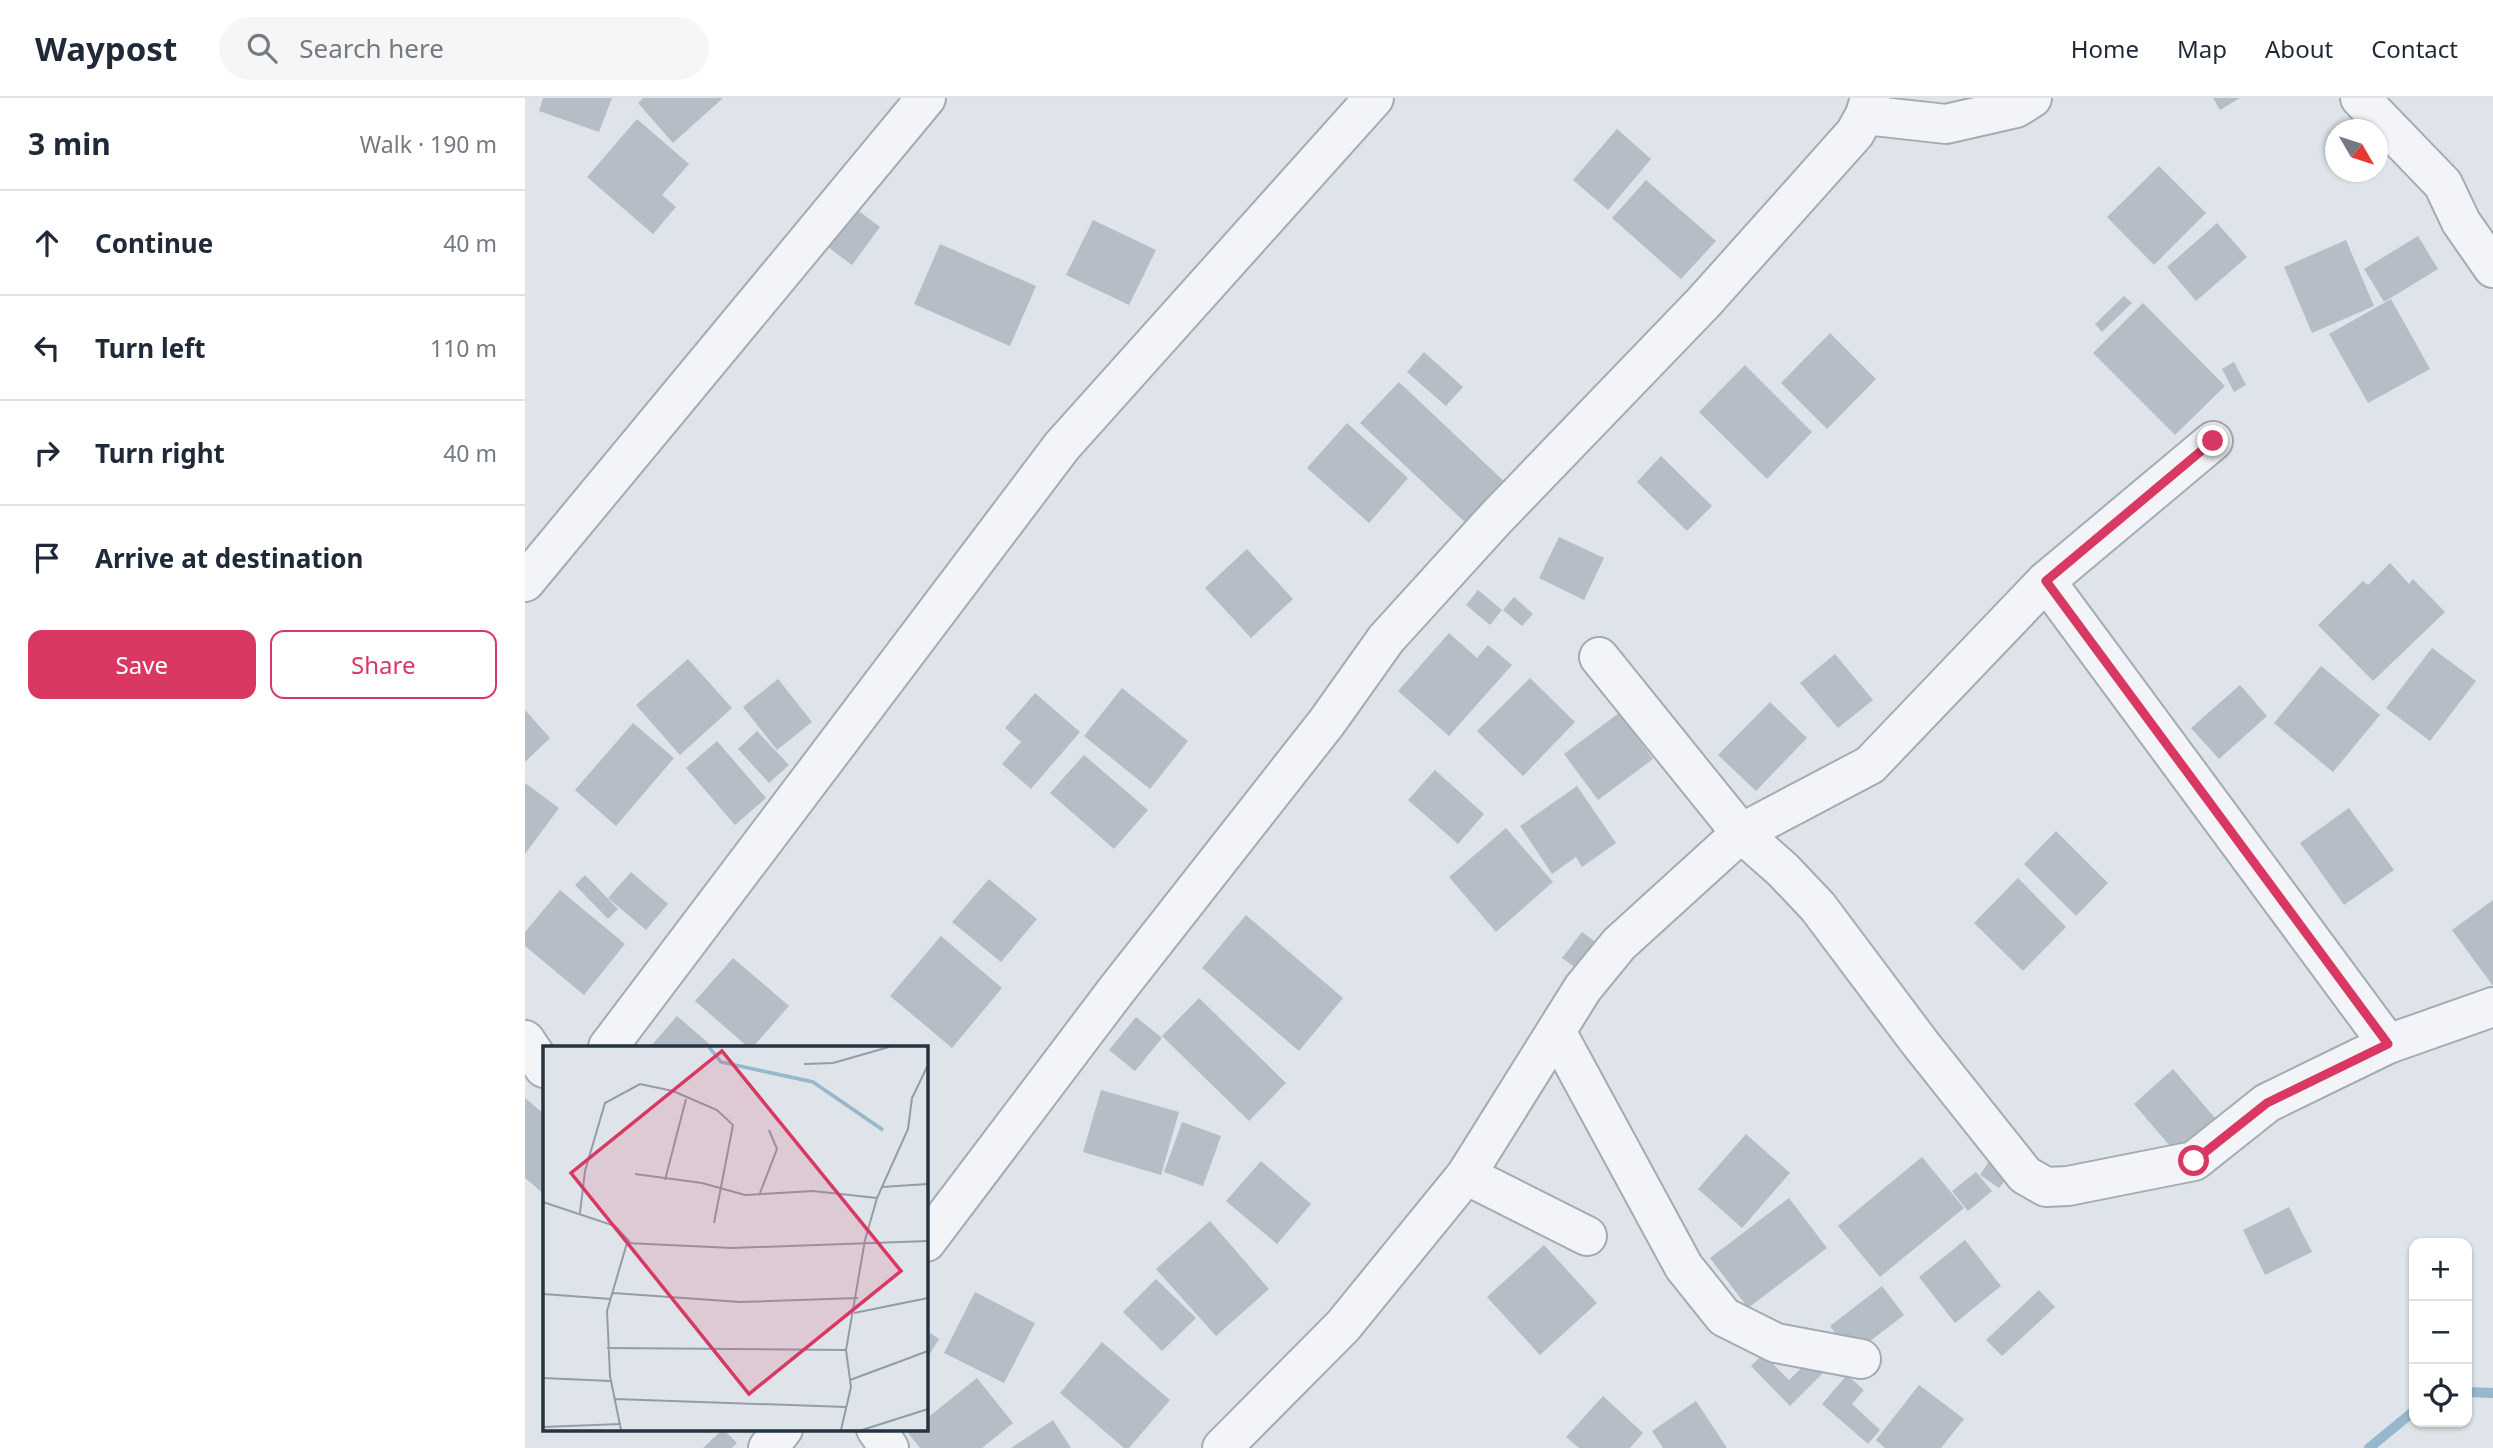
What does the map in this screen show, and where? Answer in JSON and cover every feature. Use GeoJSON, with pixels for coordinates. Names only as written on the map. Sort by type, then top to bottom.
{"type":"FeatureCollection","features":[{"type":"Feature","properties":{"kind":"street"},"geometry":{"type":"LineString","coordinates":[[525,582],[926,98]]}},
{"type":"Feature","properties":{"kind":"street"},"geometry":{"type":"LineString","coordinates":[[609,1046],[1062,446],[1374,98]]}},
{"type":"Feature","properties":{"kind":"street"},"geometry":{"type":"LineString","coordinates":[[927,1241],[1115,992],[1327,722],[1386,639],[1495,519],[1704,302],[1855,133],[1867,106],[1946,124],[2016,108],[2032,98]]}},
{"type":"Feature","properties":{"kind":"street"},"geometry":{"type":"LineString","coordinates":[[2360,98],[2443,184],[2461,222],[2493,268]]}},
{"type":"Feature","properties":{"kind":"street"},"geometry":{"type":"LineString","coordinates":[[1222,1448],[1343,1326],[1466,1175],[1583,988],[1619,944],[1741,832],[1870,765],[2046,581],[2213,441]]}},
{"type":"Feature","properties":{"kind":"street"},"geometry":{"type":"LineString","coordinates":[[2046,581],[2388,1044]]}},
{"type":"Feature","properties":{"kind":"street"},"geometry":{"type":"LineString","coordinates":[[1599,657],[1741,832],[1818,907],[1920,1043],[2025,1175],[2046,1187],[2068,1186],[2194,1161],[2267,1103],[2388,1044],[2493,1007]]}},
{"type":"Feature","properties":{"kind":"street"},"geometry":{"type":"LineString","coordinates":[[1557,1033],[1684,1267],[1724,1317],[1776,1343],[1861,1359]]}},
{"type":"Feature","properties":{"kind":"street"},"geometry":{"type":"LineString","coordinates":[[525,1040],[543,1067]]}},
{"type":"Feature","properties":{"kind":"street"},"geometry":{"type":"LineString","coordinates":[[1466,1175],[1587,1236]]}},
{"type":"Feature","properties":{"kind":"street"},"geometry":{"type":"LineString","coordinates":[[768,1448],[782,1430]]}},
{"type":"Feature","properties":{"kind":"street"},"geometry":{"type":"LineString","coordinates":[[877,1430],[889,1448]]}},
{"type":"Feature","properties":{"kind":"building"},"geometry":{"type":"Polygon","coordinates":[[[543,98],[612,98],[599,132],[539,111],[543,98]]]}},
{"type":"Feature","properties":{"kind":"building"},"geometry":{"type":"Polygon","coordinates":[[[643,98],[723,98],[673,143],[638,103],[643,98]]]}},
{"type":"Feature","properties":{"kind":"building"},"geometry":{"type":"Polygon","coordinates":[[[2213,98],[2240,98],[2220,110],[2213,98]]]}},
{"type":"Feature","properties":{"kind":"building"},"geometry":{"type":"Polygon","coordinates":[[[637,119],[689,164],[662,195],[676,207],[653,234],[587,177],[637,119]]]}},
{"type":"Feature","properties":{"kind":"building"},"geometry":{"type":"Polygon","coordinates":[[[1617,129],[1651,159],[1608,210],[1573,180],[1617,129]]]}},
{"type":"Feature","properties":{"kind":"building"},"geometry":{"type":"Polygon","coordinates":[[[2159,166],[2206,213],[2154,265],[2107,217],[2159,166]]]}},
{"type":"Feature","properties":{"kind":"building"},"geometry":{"type":"Polygon","coordinates":[[[1646,180],[1716,241],[1681,279],[1612,218],[1646,180]]]}},
{"type":"Feature","properties":{"kind":"building"},"geometry":{"type":"Polygon","coordinates":[[[844,200],[880,227],[852,265],[816,238],[844,200]]]}},
{"type":"Feature","properties":{"kind":"building"},"geometry":{"type":"Polygon","coordinates":[[[1093,220],[1156,250],[1129,305],[1066,275],[1093,220]]]}},
{"type":"Feature","properties":{"kind":"building"},"geometry":{"type":"Polygon","coordinates":[[[2217,223],[2247,257],[2196,301],[2167,267],[2217,223]]]}},
{"type":"Feature","properties":{"kind":"building"},"geometry":{"type":"Polygon","coordinates":[[[2418,236],[2438,269],[2384,302],[2364,269],[2418,236]]]}},
{"type":"Feature","properties":{"kind":"building"},"geometry":{"type":"Polygon","coordinates":[[[2346,240],[2374,306],[2312,333],[2284,267],[2346,240]]]}},
{"type":"Feature","properties":{"kind":"building"},"geometry":{"type":"Polygon","coordinates":[[[940,244],[1036,286],[1010,346],[914,304],[940,244]]]}},
{"type":"Feature","properties":{"kind":"building"},"geometry":{"type":"Polygon","coordinates":[[[2124,296],[2132,303],[2102,332],[2095,324],[2124,296]]]}},
{"type":"Feature","properties":{"kind":"building"},"geometry":{"type":"Polygon","coordinates":[[[2391,299],[2430,369],[2368,403],[2329,334],[2391,299]]]}},
{"type":"Feature","properties":{"kind":"building"},"geometry":{"type":"Polygon","coordinates":[[[2143,303],[2225,386],[2175,435],[2093,353],[2143,303]]]}},
{"type":"Feature","properties":{"kind":"building"},"geometry":{"type":"Polygon","coordinates":[[[1830,333],[1876,379],[1827,429],[1781,383],[1830,333]]]}},
{"type":"Feature","properties":{"kind":"building"},"geometry":{"type":"Polygon","coordinates":[[[1424,352],[1463,387],[1446,406],[1407,372],[1424,352]]]}},
{"type":"Feature","properties":{"kind":"building"},"geometry":{"type":"Polygon","coordinates":[[[2234,362],[2246,385],[2234,392],[2222,369],[2234,362]]]}},
{"type":"Feature","properties":{"kind":"building"},"geometry":{"type":"Polygon","coordinates":[[[1745,365],[1812,432],[1767,479],[1699,412],[1745,365]]]}},
{"type":"Feature","properties":{"kind":"building"},"geometry":{"type":"Polygon","coordinates":[[[1399,382],[1508,485],[1469,526],[1360,423],[1399,382]]]}},
{"type":"Feature","properties":{"kind":"building"},"geometry":{"type":"Polygon","coordinates":[[[1347,423],[1408,478],[1369,523],[1307,468],[1347,423]]]}},
{"type":"Feature","properties":{"kind":"building"},"geometry":{"type":"Polygon","coordinates":[[[1661,456],[1712,506],[1687,531],[1637,482],[1661,456]]]}},
{"type":"Feature","properties":{"kind":"building"},"geometry":{"type":"Polygon","coordinates":[[[1559,537],[1604,558],[1584,600],[1539,578],[1559,537]]]}},
{"type":"Feature","properties":{"kind":"building"},"geometry":{"type":"Polygon","coordinates":[[[1247,549],[1293,599],[1251,638],[1205,588],[1247,549]]]}},
{"type":"Feature","properties":{"kind":"building"},"geometry":{"type":"Polygon","coordinates":[[[2390,563],[2409,584],[2413,579],[2445,612],[2373,681],[2318,625],[2363,581],[2368,585],[2390,563]]]}},
{"type":"Feature","properties":{"kind":"building"},"geometry":{"type":"Polygon","coordinates":[[[1478,590],[1502,610],[1490,625],[1466,605],[1478,590]]]}},
{"type":"Feature","properties":{"kind":"building"},"geometry":{"type":"Polygon","coordinates":[[[1514,597],[1533,614],[1522,626],[1503,610],[1514,597]]]}},
{"type":"Feature","properties":{"kind":"building"},"geometry":{"type":"Polygon","coordinates":[[[1449,633],[1477,658],[1488,645],[1512,665],[1449,736],[1398,691],[1449,633]]]}},
{"type":"Feature","properties":{"kind":"building"},"geometry":{"type":"Polygon","coordinates":[[[2432,648],[2476,681],[2430,741],[2386,708],[2432,648]]]}},
{"type":"Feature","properties":{"kind":"building"},"geometry":{"type":"Polygon","coordinates":[[[1835,654],[1873,700],[1838,728],[1800,683],[1835,654]]]}},
{"type":"Feature","properties":{"kind":"building"},"geometry":{"type":"Polygon","coordinates":[[[688,659],[732,708],[680,755],[636,705],[688,659]]]}},
{"type":"Feature","properties":{"kind":"building"},"geometry":{"type":"Polygon","coordinates":[[[2321,666],[2380,715],[2333,772],[2274,723],[2321,666]]]}},
{"type":"Feature","properties":{"kind":"building"},"geometry":{"type":"Polygon","coordinates":[[[1530,678],[1575,722],[1523,776],[1477,731],[1530,678]]]}},
{"type":"Feature","properties":{"kind":"building"},"geometry":{"type":"Polygon","coordinates":[[[778,679],[812,722],[777,750],[743,707],[778,679]]]}},
{"type":"Feature","properties":{"kind":"building"},"geometry":{"type":"Polygon","coordinates":[[[2240,685],[2267,716],[2219,759],[2191,728],[2240,685]]]}},
{"type":"Feature","properties":{"kind":"building"},"geometry":{"type":"Polygon","coordinates":[[[1122,688],[1188,741],[1150,789],[1084,736],[1122,688]]]}},
{"type":"Feature","properties":{"kind":"building"},"geometry":{"type":"Polygon","coordinates":[[[1035,693],[1080,732],[1031,789],[1002,764],[1021,742],[1005,728],[1035,693]]]}},
{"type":"Feature","properties":{"kind":"building"},"geometry":{"type":"Polygon","coordinates":[[[1770,702],[1807,738],[1756,791],[1718,755],[1770,702]]]}},
{"type":"Feature","properties":{"kind":"building"},"geometry":{"type":"Polygon","coordinates":[[[525,710],[550,738],[525,762],[525,710]]]}},
{"type":"Feature","properties":{"kind":"building"},"geometry":{"type":"Polygon","coordinates":[[[1619,713],[1653,759],[1598,800],[1564,754],[1619,713]]]}},
{"type":"Feature","properties":{"kind":"building"},"geometry":{"type":"Polygon","coordinates":[[[633,723],[674,758],[616,826],[575,790],[633,723]]]}},
{"type":"Feature","properties":{"kind":"building"},"geometry":{"type":"Polygon","coordinates":[[[757,731],[789,765],[769,783],[738,749],[757,731]]]}},
{"type":"Feature","properties":{"kind":"building"},"geometry":{"type":"Polygon","coordinates":[[[717,741],[766,798],[735,825],[686,768],[717,741]]]}},
{"type":"Feature","properties":{"kind":"building"},"geometry":{"type":"Polygon","coordinates":[[[1084,755],[1148,810],[1114,849],[1050,793],[1084,755]]]}},
{"type":"Feature","properties":{"kind":"building"},"geometry":{"type":"Polygon","coordinates":[[[1435,770],[1484,814],[1458,844],[1408,800],[1435,770]]]}},
{"type":"Feature","properties":{"kind":"building"},"geometry":{"type":"Polygon","coordinates":[[[525,783],[559,808],[525,854],[525,783]]]}},
{"type":"Feature","properties":{"kind":"building"},"geometry":{"type":"Polygon","coordinates":[[[1577,786],[1616,843],[1582,867],[1576,857],[1552,874],[1520,826],[1577,786]]]}},
{"type":"Feature","properties":{"kind":"building"},"geometry":{"type":"Polygon","coordinates":[[[2349,808],[2394,870],[2344,905],[2300,843],[2349,808]]]}},
{"type":"Feature","properties":{"kind":"building"},"geometry":{"type":"Polygon","coordinates":[[[1506,828],[1553,882],[1496,932],[1449,877],[1506,828]]]}},
{"type":"Feature","properties":{"kind":"building"},"geometry":{"type":"Polygon","coordinates":[[[2056,831],[2108,883],[2076,916],[2024,864],[2056,831]]]}},
{"type":"Feature","properties":{"kind":"building"},"geometry":{"type":"Polygon","coordinates":[[[631,872],[668,904],[646,930],[608,898],[631,872]]]}},
{"type":"Feature","properties":{"kind":"building"},"geometry":{"type":"Polygon","coordinates":[[[585,875],[618,909],[608,919],[575,885],[585,875]]]}},
{"type":"Feature","properties":{"kind":"building"},"geometry":{"type":"Polygon","coordinates":[[[2018,878],[2066,927],[2023,971],[1974,923],[2018,878]]]}},
{"type":"Feature","properties":{"kind":"building"},"geometry":{"type":"Polygon","coordinates":[[[989,879],[1037,919],[1001,962],[952,922],[989,879]]]}},
{"type":"Feature","properties":{"kind":"building"},"geometry":{"type":"Polygon","coordinates":[[[560,890],[625,944],[584,995],[525,946],[525,932],[560,890]]]}},
{"type":"Feature","properties":{"kind":"building"},"geometry":{"type":"Polygon","coordinates":[[[2493,900],[2493,986],[2452,930],[2493,900]]]}},
{"type":"Feature","properties":{"kind":"building"},"geometry":{"type":"Polygon","coordinates":[[[1246,915],[1343,998],[1299,1051],[1202,968],[1246,915]]]}},
{"type":"Feature","properties":{"kind":"building"},"geometry":{"type":"Polygon","coordinates":[[[1582,932],[1597,943],[1577,969],[1562,958],[1582,932]]]}},
{"type":"Feature","properties":{"kind":"building"},"geometry":{"type":"Polygon","coordinates":[[[941,936],[1002,988],[952,1048],[890,996],[941,936]]]}},
{"type":"Feature","properties":{"kind":"building"},"geometry":{"type":"Polygon","coordinates":[[[733,958],[789,1006],[754,1046],[747,1046],[695,1001],[733,958]]]}},
{"type":"Feature","properties":{"kind":"building"},"geometry":{"type":"Polygon","coordinates":[[[1199,998],[1286,1083],[1249,1121],[1162,1036],[1199,998]]]}},
{"type":"Feature","properties":{"kind":"building"},"geometry":{"type":"Polygon","coordinates":[[[677,1016],[712,1046],[651,1046],[677,1016]]]}},
{"type":"Feature","properties":{"kind":"building"},"geometry":{"type":"Polygon","coordinates":[[[1136,1017],[1162,1038],[1135,1071],[1109,1050],[1136,1017]]]}},
{"type":"Feature","properties":{"kind":"building"},"geometry":{"type":"Polygon","coordinates":[[[2173,1069],[2215,1118],[2176,1153],[2134,1104],[2173,1069]]]}},
{"type":"Feature","properties":{"kind":"building"},"geometry":{"type":"Polygon","coordinates":[[[1101,1090],[1179,1112],[1161,1175],[1083,1152],[1101,1090]]]}},
{"type":"Feature","properties":{"kind":"building"},"geometry":{"type":"Polygon","coordinates":[[[525,1098],[543,1113],[543,1193],[525,1178],[525,1098]]]}},
{"type":"Feature","properties":{"kind":"building"},"geometry":{"type":"Polygon","coordinates":[[[1182,1122],[1221,1136],[1203,1186],[1164,1172],[1182,1122]]]}},
{"type":"Feature","properties":{"kind":"building"},"geometry":{"type":"Polygon","coordinates":[[[1746,1134],[1790,1173],[1742,1228],[1698,1189],[1746,1134]]]}},
{"type":"Feature","properties":{"kind":"building"},"geometry":{"type":"Polygon","coordinates":[[[1922,1157],[1964,1208],[1880,1277],[1838,1226],[1922,1157]]]}},
{"type":"Feature","properties":{"kind":"building"},"geometry":{"type":"Polygon","coordinates":[[[1990,1160],[2010,1174],[1999,1188],[1980,1175],[1990,1160]]]}},
{"type":"Feature","properties":{"kind":"building"},"geometry":{"type":"Polygon","coordinates":[[[1261,1161],[1311,1204],[1277,1244],[1226,1201],[1261,1161]]]}},
{"type":"Feature","properties":{"kind":"building"},"geometry":{"type":"Polygon","coordinates":[[[1976,1172],[1992,1191],[1968,1211],[1952,1191],[1976,1172]]]}},
{"type":"Feature","properties":{"kind":"building"},"geometry":{"type":"Polygon","coordinates":[[[1789,1198],[1827,1248],[1748,1308],[1710,1258],[1789,1198]]]}},
{"type":"Feature","properties":{"kind":"building"},"geometry":{"type":"Polygon","coordinates":[[[2289,1207],[2312,1252],[2265,1275],[2243,1230],[2289,1207]]]}},
{"type":"Feature","properties":{"kind":"building"},"geometry":{"type":"Polygon","coordinates":[[[1210,1221],[1269,1289],[1216,1336],[1156,1269],[1210,1221]]]}},
{"type":"Feature","properties":{"kind":"building"},"geometry":{"type":"Polygon","coordinates":[[[1965,1240],[2001,1286],[1955,1323],[1919,1277],[1965,1240]]]}},
{"type":"Feature","properties":{"kind":"building"},"geometry":{"type":"Polygon","coordinates":[[[1544,1245],[1597,1303],[1540,1355],[1487,1297],[1544,1245]]]}},
{"type":"Feature","properties":{"kind":"building"},"geometry":{"type":"Polygon","coordinates":[[[1156,1279],[1196,1318],[1162,1351],[1123,1312],[1156,1279]]]}},
{"type":"Feature","properties":{"kind":"building"},"geometry":{"type":"Polygon","coordinates":[[[1882,1286],[1904,1315],[1852,1355],[1830,1326],[1882,1286]]]}},
{"type":"Feature","properties":{"kind":"building"},"geometry":{"type":"Polygon","coordinates":[[[2039,1290],[2055,1307],[2002,1356],[1986,1340],[2039,1290]]]}},
{"type":"Feature","properties":{"kind":"building"},"geometry":{"type":"Polygon","coordinates":[[[975,1292],[1035,1323],[1004,1383],[944,1353],[975,1292]]]}},
{"type":"Feature","properties":{"kind":"building"},"geometry":{"type":"Polygon","coordinates":[[[927,1331],[939,1339],[927,1358],[927,1331]]]}},
{"type":"Feature","properties":{"kind":"building"},"geometry":{"type":"Polygon","coordinates":[[[1102,1342],[1170,1400],[1129,1448],[1124,1448],[1060,1393],[1102,1342]]]}},
{"type":"Feature","properties":{"kind":"building"},"geometry":{"type":"Polygon","coordinates":[[[1818,1352],[1831,1365],[1790,1406],[1751,1366],[1763,1354],[1789,1380],[1818,1352]]]}},
{"type":"Feature","properties":{"kind":"building"},"geometry":{"type":"Polygon","coordinates":[[[1847,1375],[1864,1390],[1852,1404],[1880,1430],[1868,1444],[1822,1404],[1847,1375]]]}},
{"type":"Feature","properties":{"kind":"building"},"geometry":{"type":"Polygon","coordinates":[[[977,1378],[1013,1423],[982,1448],[920,1448],[908,1433],[912,1430],[927,1430],[927,1418],[977,1378]]]}},
{"type":"Feature","properties":{"kind":"building"},"geometry":{"type":"Polygon","coordinates":[[[1919,1385],[1964,1419],[1941,1448],[1885,1448],[1876,1440],[1919,1385]]]}},
{"type":"Feature","properties":{"kind":"building"},"geometry":{"type":"Polygon","coordinates":[[[1603,1396],[1643,1433],[1630,1448],[1579,1448],[1566,1437],[1603,1396]]]}},
{"type":"Feature","properties":{"kind":"building"},"geometry":{"type":"Polygon","coordinates":[[[1696,1401],[1727,1448],[1663,1448],[1652,1431],[1696,1401]]]}},
{"type":"Feature","properties":{"kind":"building"},"geometry":{"type":"Polygon","coordinates":[[[1053,1420],[1071,1448],[1011,1448],[1053,1420]]]}},
{"type":"Feature","properties":{"kind":"building"},"geometry":{"type":"Polygon","coordinates":[[[722,1430],[737,1443],[732,1448],[703,1448],[722,1430]]]}},
{"type":"Feature","properties":{"kind":"waterway"},"geometry":{"type":"LineString","coordinates":[[2472,1392],[2493,1393]]}},
{"type":"Feature","properties":{"kind":"waterway"},"geometry":{"type":"LineString","coordinates":[[2369,1448],[2409,1415]]}},
{"type":"Feature","properties":{"kind":"route"},"geometry":{"type":"LineString","coordinates":[[2194,1161],[2267,1103],[2388,1044],[2046,581],[2213,441]]}}]}
